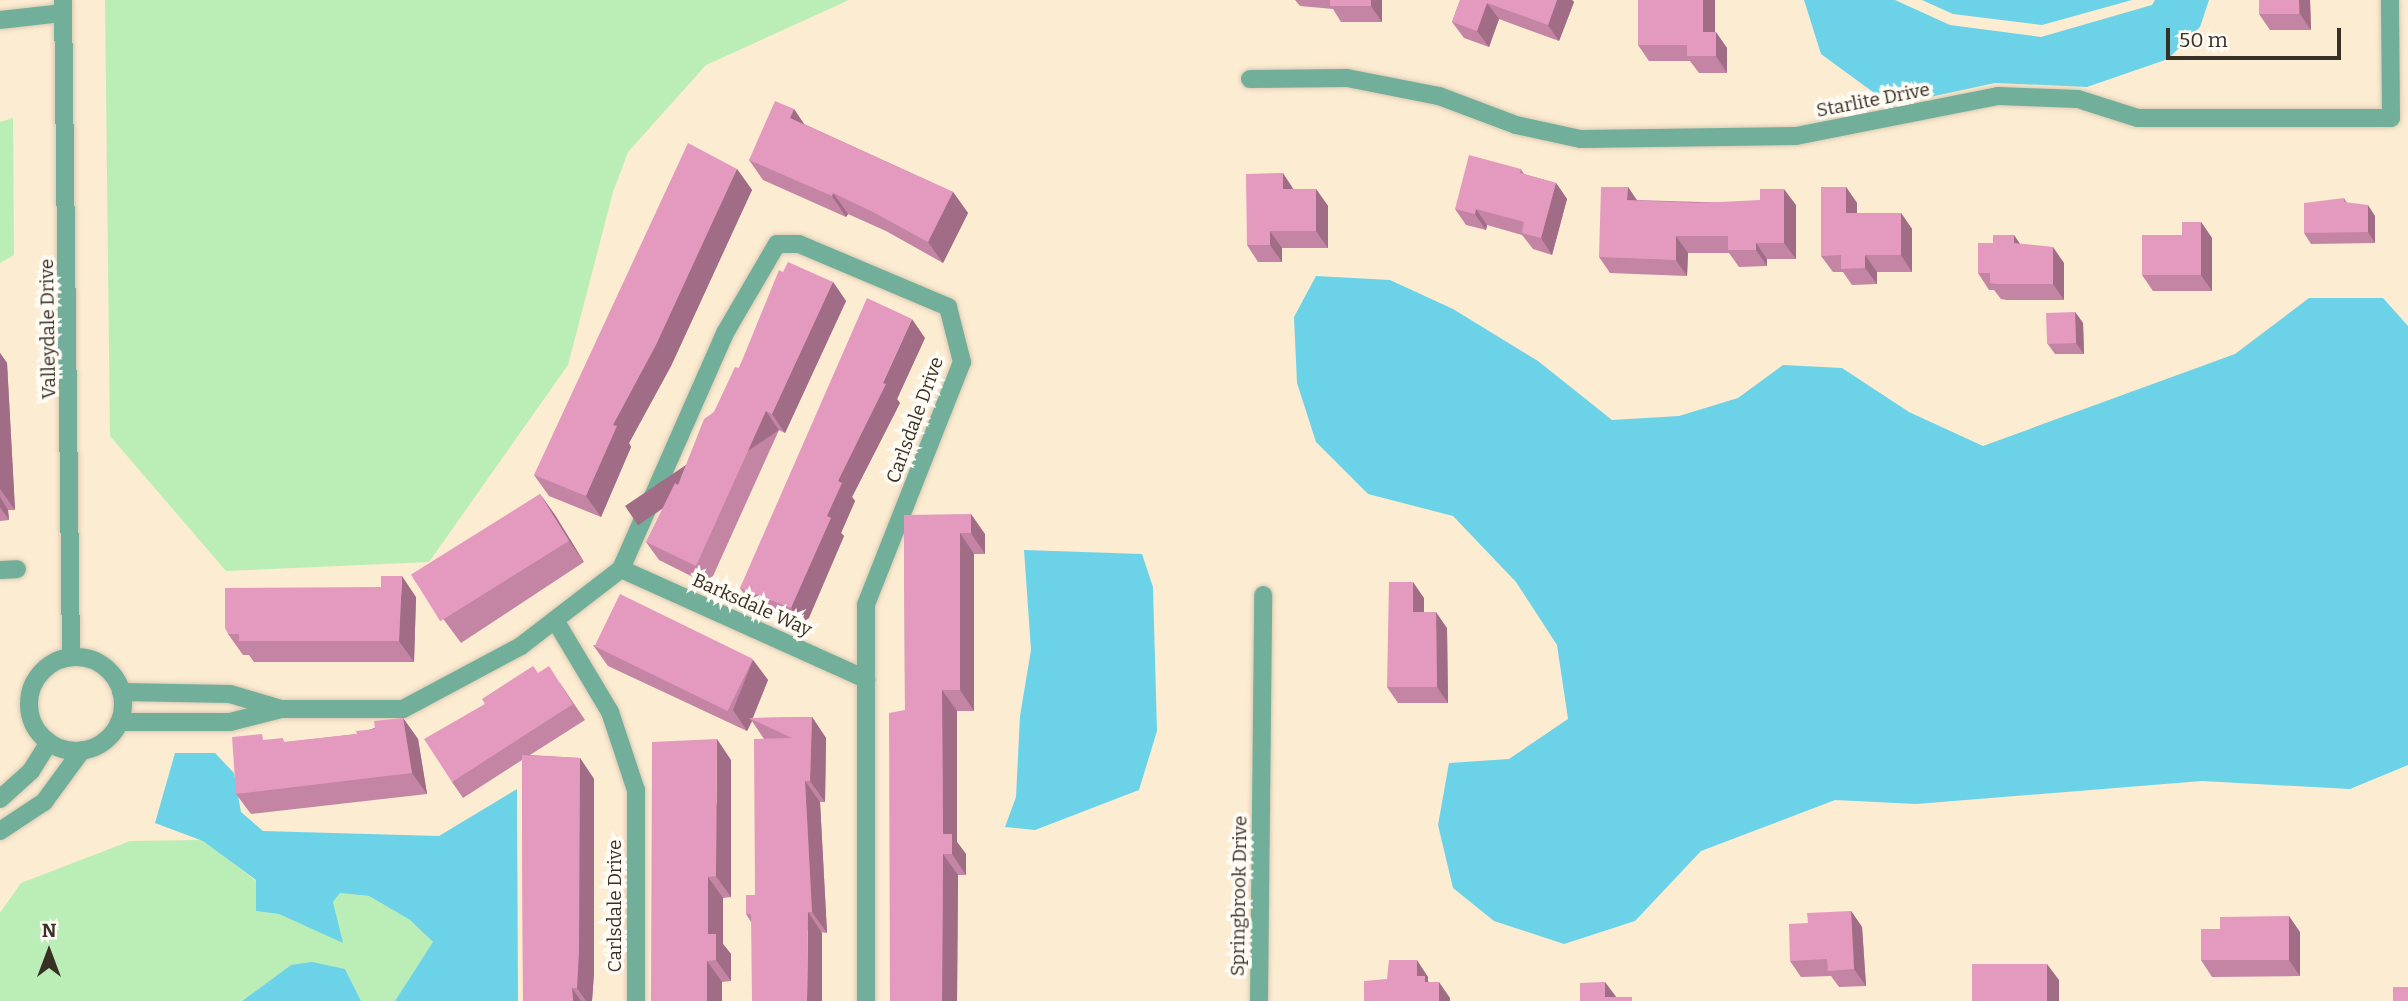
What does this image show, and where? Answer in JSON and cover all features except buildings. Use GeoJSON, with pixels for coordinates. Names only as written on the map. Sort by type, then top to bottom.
{"type":"FeatureCollection","features":[{"type":"Feature","properties":{"kind":"street","name":"Starlite Drive"},"geometry":{"type":"LineString","coordinates":[[1250,79],[1347,78],[1439,96],[1516,125],[1581,139],[1796,136],[1998,96],[2078,99],[2138,118],[2391,118],[2390,0]]}},
{"type":"Feature","properties":{"kind":"street"},"geometry":{"type":"LineString","coordinates":[[0,20],[63,6]]}},
{"type":"Feature","properties":{"kind":"street","name":"Valleydale Drive"},"geometry":{"type":"LineString","coordinates":[[63,6],[71,657]]}},
{"type":"Feature","properties":{"kind":"street","name":"Carlsdale Drive"},"geometry":{"type":"LineString","coordinates":[[119,722],[230,722],[281,709],[403,709],[521,646],[621,569],[725,333],[777,244],[799,244],[948,307],[962,362],[866,605],[866,1001]]}},
{"type":"Feature","properties":{"kind":"street","name":"Barksdale Way"},"geometry":{"type":"LineString","coordinates":[[621,569],[866,679]]}},
{"type":"Feature","properties":{"kind":"street","name":"Springbrook Drive"},"geometry":{"type":"LineString","coordinates":[[1259,1001],[1263,595]]}},
{"type":"Feature","properties":{"kind":"street","name":"Carlsdale Drive"},"geometry":{"type":"LineString","coordinates":[[555,620],[610,712],[636,790],[636,1001]]}},
{"type":"Feature","properties":{"kind":"street"},"geometry":{"type":"LineString","coordinates":[[0,831],[19,821],[56,788],[82,750],[104,741],[119,722],[121,692],[108,669],[85,657],[71,657],[45,667],[30,692],[31,720],[48,742],[82,750]]}},
{"type":"Feature","properties":{"kind":"street","name":"Carlsdale Drive"},"geometry":{"type":"LineString","coordinates":[[121,692],[230,694],[281,709]]}},
{"type":"Feature","properties":{"kind":"street"},"geometry":{"type":"LineString","coordinates":[[197,722],[198,693]]}},
{"type":"Feature","properties":{"kind":"street"},"geometry":{"type":"LineString","coordinates":[[19,821],[2,798],[31,771],[48,742]]}},
{"type":"Feature","properties":{"kind":"green space"},"geometry":{"type":"Polygon","coordinates":[[[105,0],[849,0],[706,65],[628,152],[613,192],[568,365],[429,562],[226,571],[110,436],[105,0]]]}},
{"type":"Feature","properties":{"kind":"green space"},"geometry":{"type":"Polygon","coordinates":[[[13,118],[14,255],[0,263],[0,122],[13,118]]]}},
{"type":"Feature","properties":{"kind":"green space"},"geometry":{"type":"Polygon","coordinates":[[[203,840],[256,881],[256,911],[279,914],[342,942],[333,902],[340,893],[369,896],[410,920],[433,942],[411,982],[395,1001],[361,1001],[345,969],[291,965],[242,1001],[0,1001],[0,913],[21,883],[130,841],[203,840]]]}},
{"type":"Feature","properties":{"kind":"water"},"geometry":{"type":"Polygon","coordinates":[[[1804,0],[1895,0],[1950,25],[2041,37],[2152,5],[2155,0],[2209,0],[2200,27],[2168,59],[2087,87],[1995,83],[1907,102],[1877,95],[1821,54],[1804,0]]]}},
{"type":"Feature","properties":{"kind":"water"},"geometry":{"type":"Polygon","coordinates":[[[1922,0],[2132,0],[2042,25],[1953,14],[1922,0]]]}},
{"type":"Feature","properties":{"kind":"water"},"geometry":{"type":"Polygon","coordinates":[[[1316,276],[1390,280],[1453,309],[1538,361],[1612,420],[1679,416],[1738,398],[1783,365],[1842,368],[1909,412],[1983,446],[2235,354],[2309,298],[2383,298],[2408,326],[2408,765],[2350,789],[2202,781],[1916,804],[1835,800],[1701,851],[1635,921],[1564,944],[1494,921],[1453,888],[1438,825],[1449,763],[1509,759],[1568,719],[1557,645],[1516,582],[1453,516],[1368,494],[1316,442],[1297,383],[1294,317],[1316,276]]]}},
{"type":"Feature","properties":{"kind":"water"},"geometry":{"type":"Polygon","coordinates":[[[1024,550],[1142,554],[1153,587],[1157,731],[1139,790],[1035,830],[1005,827],[1016,797],[1020,716],[1031,650],[1024,550]]]}},
{"type":"Feature","properties":{"kind":"water"},"geometry":{"type":"Polygon","coordinates":[[[175,753],[215,753],[234,773],[241,812],[263,831],[439,836],[517,789],[518,1001],[395,1001],[433,942],[410,920],[369,896],[340,893],[333,902],[343,943],[279,914],[256,911],[256,880],[203,841],[155,823],[175,753]]]}},
{"type":"Feature","properties":{"kind":"water"},"geometry":{"type":"Polygon","coordinates":[[[312,962],[345,969],[361,1001],[242,1001],[291,965],[312,962]]]}}]}
